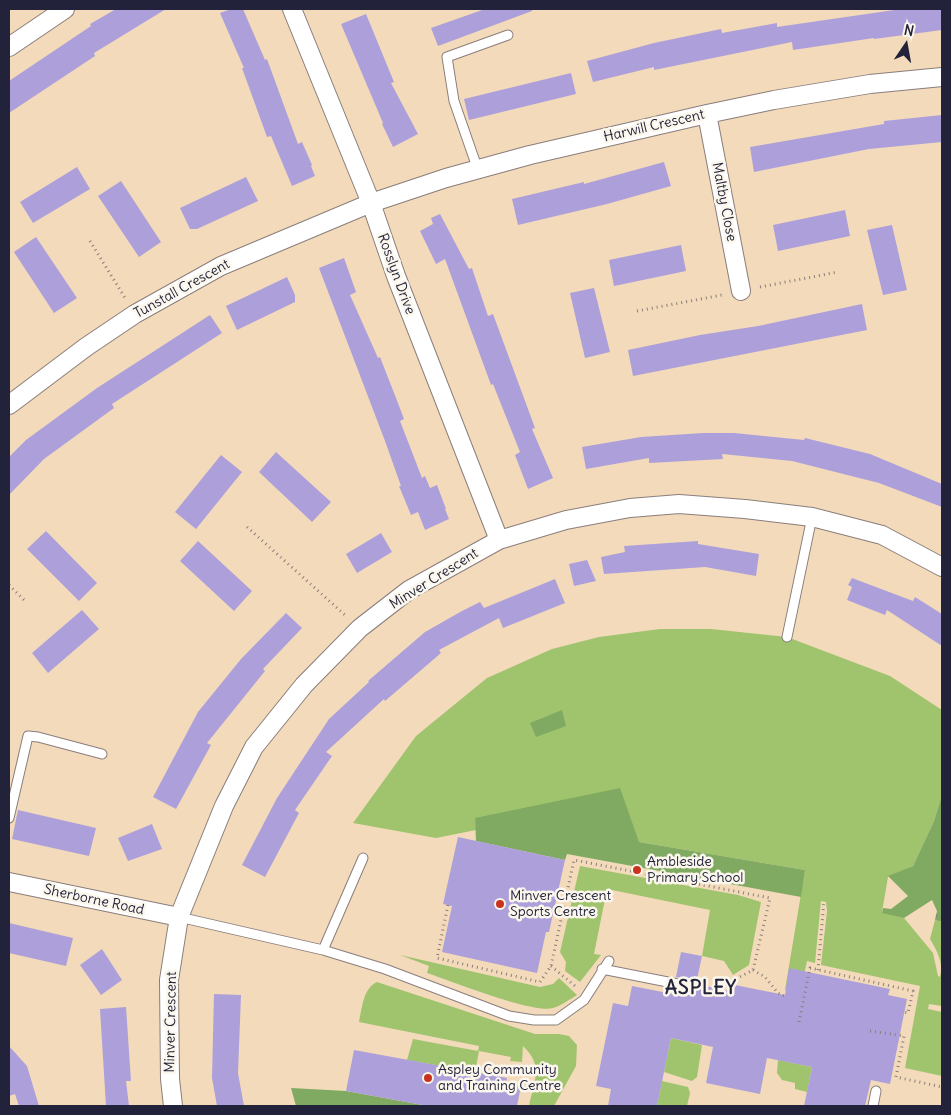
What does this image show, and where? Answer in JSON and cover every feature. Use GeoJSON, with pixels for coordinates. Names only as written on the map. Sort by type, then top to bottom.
{"type":"FeatureCollection","features":[{"type":"Feature","properties":{"kind":"street"},"geometry":{"type":"LineString","coordinates":[[9,47],[65,9]]}},
{"type":"Feature","properties":{"kind":"street","name":"Rosslyn Drive"},"geometry":{"type":"LineString","coordinates":[[292,9],[371,204],[396,276],[499,540]]}},
{"type":"Feature","properties":{"kind":"street","name":"Harwill Crescent"},"geometry":{"type":"LineString","coordinates":[[371,204],[446,178],[530,155],[707,114],[774,100],[870,84],[942,77]]}},
{"type":"Feature","properties":{"kind":"street","name":"Maltby Close"},"geometry":{"type":"LineString","coordinates":[[707,114],[741,291]]}},
{"type":"Feature","properties":{"kind":"street","name":"Tunstall Crescent"},"geometry":{"type":"LineString","coordinates":[[9,405],[86,347],[135,314],[221,266],[371,204]]}},
{"type":"Feature","properties":{"kind":"street","name":"Minver Crescent"},"geometry":{"type":"LineString","coordinates":[[174,1106],[170,1079],[169,980],[179,917],[224,806],[254,747],[304,685],[360,628],[410,590],[499,540],[566,520],[630,508],[679,504],[812,517],[882,535],[942,567]]}},
{"type":"Feature","properties":{"kind":"street","name":"Sherborne Road"},"geometry":{"type":"LineString","coordinates":[[9,882],[179,917]]}},
{"type":"Feature","properties":{"kind":"lane"},"geometry":{"type":"LineString","coordinates":[[478,170],[454,101],[447,57],[508,35]]}},
{"type":"Feature","properties":{"kind":"lane"},"geometry":{"type":"LineString","coordinates":[[787,636],[812,517]]}},
{"type":"Feature","properties":{"kind":"lane"},"geometry":{"type":"LineString","coordinates":[[9,818],[28,736],[102,754]]}},
{"type":"Feature","properties":{"kind":"lane"},"geometry":{"type":"LineString","coordinates":[[323,950],[363,858]]}},
{"type":"Feature","properties":{"kind":"lane"},"geometry":{"type":"LineString","coordinates":[[179,917],[323,950],[385,969],[509,1016],[534,1020],[556,1020],[584,1000],[602,969],[609,961]]}},
{"type":"Feature","properties":{"kind":"lane"},"geometry":{"type":"LineString","coordinates":[[602,969],[688,986]]}},
{"type":"Feature","properties":{"kind":"lane"},"geometry":{"type":"LineString","coordinates":[[873,1106],[876,1091]]}},
{"type":"Feature","properties":{"kind":"path"},"geometry":{"type":"LineString","coordinates":[[90,241],[135,314]]}},
{"type":"Feature","properties":{"kind":"path"},"geometry":{"type":"LineString","coordinates":[[247,527],[360,628]]}},
{"type":"Feature","properties":{"kind":"path"},"geometry":{"type":"LineString","coordinates":[[9,586],[25,601]]}},
{"type":"Feature","properties":{"kind":"path"},"geometry":{"type":"LineString","coordinates":[[448,905],[436,958],[540,982],[551,966],[574,860],[770,898],[753,970],[713,991],[688,986]]}},
{"type":"Feature","properties":{"kind":"path"},"geometry":{"type":"LineString","coordinates":[[818,970],[824,901]]}},
{"type":"Feature","properties":{"kind":"path"},"geometry":{"type":"LineString","coordinates":[[936,916],[942,918]]}},
{"type":"Feature","properties":{"kind":"path"},"geometry":{"type":"LineString","coordinates":[[551,966],[586,996]]}},
{"type":"Feature","properties":{"kind":"path"},"geometry":{"type":"LineString","coordinates":[[799,1022],[810,968],[913,992],[908,1013],[904,1012]]}},
{"type":"Feature","properties":{"kind":"path"},"geometry":{"type":"LineString","coordinates":[[753,970],[765,977],[778,993],[784,996]]}},
{"type":"Feature","properties":{"kind":"path"},"geometry":{"type":"LineString","coordinates":[[870,1031],[904,1036],[896,1077],[942,1087]]}},
{"type":"Feature","properties":{"kind":"green space"},"geometry":{"type":"Polygon","coordinates":[[[660,629],[711,629],[787,637],[890,676],[942,710],[942,795],[934,821],[913,866],[888,877],[882,912],[904,918],[933,953],[938,976],[940,977],[940,962],[930,939],[935,920],[942,922],[942,1006],[929,1004],[928,1009],[942,1012],[942,1076],[905,1068],[920,986],[821,965],[827,911],[826,902],[821,901],[815,963],[807,961],[800,993],[785,990],[805,870],[639,842],[475,818],[476,830],[436,838],[353,823],[416,736],[487,678],[552,649],[599,637],[660,629]]]}},
{"type":"Feature","properties":{"kind":"green space"},"geometry":{"type":"Polygon","coordinates":[[[562,710],[566,726],[536,737],[530,723],[562,710]]]}},
{"type":"Feature","properties":{"kind":"green space"},"geometry":{"type":"Polygon","coordinates":[[[620,788],[639,842],[805,870],[801,897],[567,854],[565,860],[476,841],[475,818],[620,788]]]}},
{"type":"Feature","properties":{"kind":"green space"},"geometry":{"type":"Polygon","coordinates":[[[942,795],[942,922],[935,920],[937,911],[932,900],[904,918],[882,913],[883,908],[891,909],[908,896],[888,876],[913,866],[934,821],[942,795]]]}},
{"type":"Feature","properties":{"kind":"green space"},"geometry":{"type":"Polygon","coordinates":[[[580,866],[738,895],[761,902],[749,965],[733,975],[724,961],[702,956],[710,910],[607,889],[594,954],[601,955],[580,982],[565,971],[566,962],[560,952],[580,866]]]}},
{"type":"Feature","properties":{"kind":"green space"},"geometry":{"type":"Polygon","coordinates":[[[400,955],[540,987],[553,984],[559,978],[577,995],[553,1008],[543,1009],[528,1006],[492,996],[427,973],[429,966],[400,955]]]}},
{"type":"Feature","properties":{"kind":"green space"},"geometry":{"type":"Polygon","coordinates":[[[377,982],[535,1034],[569,1036],[577,1045],[576,1066],[554,1106],[529,1106],[536,1074],[534,1060],[523,1046],[522,1062],[510,1061],[511,1057],[479,1051],[475,1072],[407,1060],[413,1039],[478,1051],[479,1046],[359,1022],[366,994],[372,985],[377,982]]]}},
{"type":"Feature","properties":{"kind":"green space"},"geometry":{"type":"Polygon","coordinates":[[[671,1038],[702,1045],[697,1077],[692,1081],[664,1072],[671,1038]]]}},
{"type":"Feature","properties":{"kind":"green space"},"geometry":{"type":"Polygon","coordinates":[[[778,1060],[812,1067],[807,1092],[795,1089],[795,1083],[782,1080],[777,1073],[778,1060]]]}},
{"type":"Feature","properties":{"kind":"green space"},"geometry":{"type":"Polygon","coordinates":[[[662,1081],[688,1087],[690,1093],[687,1106],[657,1106],[662,1081]]]}},
{"type":"Feature","properties":{"kind":"green space"},"geometry":{"type":"Polygon","coordinates":[[[291,1088],[346,1091],[428,1106],[296,1106],[291,1088]]]}},
{"type":"Feature","properties":{"kind":"building"},"geometry":{"type":"Polygon","coordinates":[[[116,9],[166,9],[94,53],[95,56],[9,113],[9,81],[91,26],[90,24],[116,9]]]}},
{"type":"Feature","properties":{"kind":"building"},"geometry":{"type":"Polygon","coordinates":[[[231,9],[243,9],[265,60],[267,59],[298,144],[302,142],[312,165],[315,176],[292,186],[271,136],[267,137],[242,68],[244,68],[220,13],[231,9]]]}},
{"type":"Feature","properties":{"kind":"building"},"geometry":{"type":"Polygon","coordinates":[[[485,9],[532,9],[532,11],[438,46],[431,28],[485,9]]]}},
{"type":"Feature","properties":{"kind":"building"},"geometry":{"type":"Polygon","coordinates":[[[901,9],[942,9],[942,30],[793,50],[792,42],[654,70],[654,67],[593,82],[587,61],[654,43],[721,29],[722,33],[777,23],[777,27],[901,9]]]}},
{"type":"Feature","properties":{"kind":"building"},"geometry":{"type":"Polygon","coordinates":[[[366,14],[394,82],[391,83],[418,134],[393,147],[341,24],[366,14]]]}},
{"type":"Feature","properties":{"kind":"building"},"geometry":{"type":"Polygon","coordinates":[[[571,73],[576,94],[469,120],[464,99],[571,73]]]}},
{"type":"Feature","properties":{"kind":"building"},"geometry":{"type":"Polygon","coordinates":[[[942,115],[942,142],[869,149],[754,172],[750,147],[884,124],[884,121],[942,115]]]}},
{"type":"Feature","properties":{"kind":"building"},"geometry":{"type":"Polygon","coordinates":[[[664,162],[671,186],[607,204],[518,225],[512,199],[584,182],[584,184],[664,162]]]}},
{"type":"Feature","properties":{"kind":"building"},"geometry":{"type":"Polygon","coordinates":[[[77,167],[90,189],[33,223],[20,202],[77,167]]]}},
{"type":"Feature","properties":{"kind":"building"},"geometry":{"type":"Polygon","coordinates":[[[246,177],[258,201],[197,229],[190,229],[180,208],[246,177]]]}},
{"type":"Feature","properties":{"kind":"building"},"geometry":{"type":"Polygon","coordinates":[[[121,181],[161,242],[139,257],[98,196],[121,181]]]}},
{"type":"Feature","properties":{"kind":"building"},"geometry":{"type":"Polygon","coordinates":[[[845,210],[850,236],[778,251],[773,225],[845,210]]]}},
{"type":"Feature","properties":{"kind":"building"},"geometry":{"type":"Polygon","coordinates":[[[440,214],[469,269],[472,268],[488,316],[493,314],[535,428],[532,429],[553,478],[528,489],[515,455],[520,452],[493,384],[491,385],[445,259],[436,264],[420,231],[433,224],[431,218],[440,214]]]}},
{"type":"Feature","properties":{"kind":"building"},"geometry":{"type":"Polygon","coordinates":[[[892,225],[907,290],[883,295],[867,230],[892,225]]]}},
{"type":"Feature","properties":{"kind":"building"},"geometry":{"type":"Polygon","coordinates":[[[36,237],[77,298],[54,313],[14,252],[36,237]]]}},
{"type":"Feature","properties":{"kind":"building"},"geometry":{"type":"Polygon","coordinates":[[[681,245],[686,271],[614,286],[609,260],[681,245]]]}},
{"type":"Feature","properties":{"kind":"building"},"geometry":{"type":"Polygon","coordinates":[[[344,258],[356,292],[350,295],[378,358],[380,357],[404,419],[400,421],[422,478],[425,476],[430,488],[437,485],[449,519],[425,530],[418,512],[411,515],[399,486],[401,486],[385,441],[319,268],[344,258]]]}},
{"type":"Feature","properties":{"kind":"building"},"geometry":{"type":"Polygon","coordinates":[[[287,277],[295,295],[295,302],[237,330],[226,306],[287,277]]]}},
{"type":"Feature","properties":{"kind":"building"},"geometry":{"type":"Polygon","coordinates":[[[594,288],[610,352],[585,358],[570,293],[594,288]]]}},
{"type":"Feature","properties":{"kind":"building"},"geometry":{"type":"Polygon","coordinates":[[[862,304],[867,330],[633,376],[628,350],[700,335],[758,326],[862,304]]]}},
{"type":"Feature","properties":{"kind":"building"},"geometry":{"type":"Polygon","coordinates":[[[210,315],[222,333],[112,404],[114,408],[44,459],[9,495],[9,457],[26,440],[97,388],[210,315]]]}},
{"type":"Feature","properties":{"kind":"building"},"geometry":{"type":"Polygon","coordinates":[[[734,433],[804,440],[805,438],[870,454],[942,484],[942,507],[879,483],[792,461],[722,454],[723,459],[649,463],[649,458],[586,469],[582,447],[641,437],[734,433]]]}},
{"type":"Feature","properties":{"kind":"building"},"geometry":{"type":"Polygon","coordinates":[[[276,452],[331,502],[312,522],[259,472],[276,452]]]}},
{"type":"Feature","properties":{"kind":"building"},"geometry":{"type":"Polygon","coordinates":[[[221,455],[242,472],[196,529],[175,512],[221,455]]]}},
{"type":"Feature","properties":{"kind":"building"},"geometry":{"type":"Polygon","coordinates":[[[46,531],[97,583],[79,601],[27,549],[46,531]]]}},
{"type":"Feature","properties":{"kind":"building"},"geometry":{"type":"Polygon","coordinates":[[[381,533],[392,552],[357,573],[346,554],[381,533]]]}},
{"type":"Feature","properties":{"kind":"building"},"geometry":{"type":"Polygon","coordinates":[[[198,541],[252,591],[234,611],[180,561],[198,541]]]}},
{"type":"Feature","properties":{"kind":"building"},"geometry":{"type":"Polygon","coordinates":[[[698,541],[698,544],[759,554],[756,576],[705,567],[604,574],[601,557],[625,552],[624,546],[698,541]]]}},
{"type":"Feature","properties":{"kind":"building"},"geometry":{"type":"Polygon","coordinates":[[[587,560],[596,581],[574,586],[569,564],[587,560]]]}},
{"type":"Feature","properties":{"kind":"building"},"geometry":{"type":"Polygon","coordinates":[[[852,578],[913,601],[915,597],[942,614],[942,646],[887,610],[885,615],[847,600],[852,587],[848,585],[852,578]]]}},
{"type":"Feature","properties":{"kind":"building"},"geometry":{"type":"Polygon","coordinates":[[[555,579],[565,603],[503,628],[499,618],[439,650],[441,653],[385,701],[384,699],[326,752],[332,756],[295,810],[299,813],[265,877],[242,865],[277,798],[329,719],[368,681],[425,632],[462,611],[480,602],[484,608],[555,579]]]}},
{"type":"Feature","properties":{"kind":"building"},"geometry":{"type":"Polygon","coordinates":[[[82,610],[99,629],[48,673],[32,653],[82,610]]]}},
{"type":"Feature","properties":{"kind":"building"},"geometry":{"type":"Polygon","coordinates":[[[286,613],[302,628],[263,669],[265,671],[207,743],[211,745],[176,809],[153,797],[198,712],[241,659],[286,613]]]}},
{"type":"Feature","properties":{"kind":"building"},"geometry":{"type":"Polygon","coordinates":[[[18,810],[96,828],[89,856],[12,839],[18,810]]]}},
{"type":"Feature","properties":{"kind":"building"},"geometry":{"type":"Polygon","coordinates":[[[152,824],[162,849],[128,861],[118,838],[152,824]]]}},
{"type":"Feature","properties":{"kind":"building","name":"Minver Crescent Sports Centre"},"geometry":{"type":"Polygon","coordinates":[[[458,837],[565,860],[549,932],[546,932],[537,973],[442,952],[452,906],[443,904],[458,837]]]}},
{"type":"Feature","properties":{"kind":"building"},"geometry":{"type":"Polygon","coordinates":[[[9,923],[73,938],[66,966],[9,953],[9,923]]]}},
{"type":"Feature","properties":{"kind":"building"},"geometry":{"type":"Polygon","coordinates":[[[102,949],[122,980],[101,995],[80,965],[102,949]]]}},
{"type":"Feature","properties":{"kind":"building"},"geometry":{"type":"Polygon","coordinates":[[[681,952],[702,956],[696,984],[734,992],[735,985],[785,995],[789,968],[890,989],[888,995],[907,999],[890,1084],[871,1080],[865,1106],[804,1106],[812,1067],[767,1058],[760,1094],[706,1083],[713,1047],[671,1038],[657,1106],[608,1106],[611,1089],[596,1086],[613,1003],[628,1006],[632,986],[673,994],[674,990],[687,992],[692,990],[694,984],[692,981],[676,977],[681,952]]]}},
{"type":"Feature","properties":{"kind":"building"},"geometry":{"type":"Polygon","coordinates":[[[214,994],[241,995],[238,1073],[244,1106],[217,1106],[212,1078],[214,994]]]}},
{"type":"Feature","properties":{"kind":"building"},"geometry":{"type":"Polygon","coordinates":[[[126,1007],[131,1081],[126,1081],[129,1106],[106,1106],[100,1009],[126,1007]]]}},
{"type":"Feature","properties":{"kind":"building"},"geometry":{"type":"Polygon","coordinates":[[[9,1046],[27,1066],[39,1106],[19,1106],[15,1094],[9,1096],[9,1046]]]}},
{"type":"Feature","properties":{"kind":"building","name":"Aspley Community and Training Centre"},"geometry":{"type":"Polygon","coordinates":[[[354,1050],[507,1078],[506,1083],[521,1086],[517,1106],[428,1106],[346,1091],[354,1050]]]}},
{"type":"Feature","properties":{"kind":"place","name":"Ambleside Primary School"},"geometry":{"type":"Point","coordinates":[637,870]}},
{"type":"Feature","properties":{"kind":"place","name":"Minver Crescent Sports Centre"},"geometry":{"type":"Point","coordinates":[500,904]}},
{"type":"Feature","properties":{"kind":"place","name":"Aspley Community and Training Centre"},"geometry":{"type":"Point","coordinates":[428,1078]}},
{"type":"Feature","properties":{"kind":"district","name":"ASPLEY"},"geometry":{"type":"Point","coordinates":[701,989]}}]}
